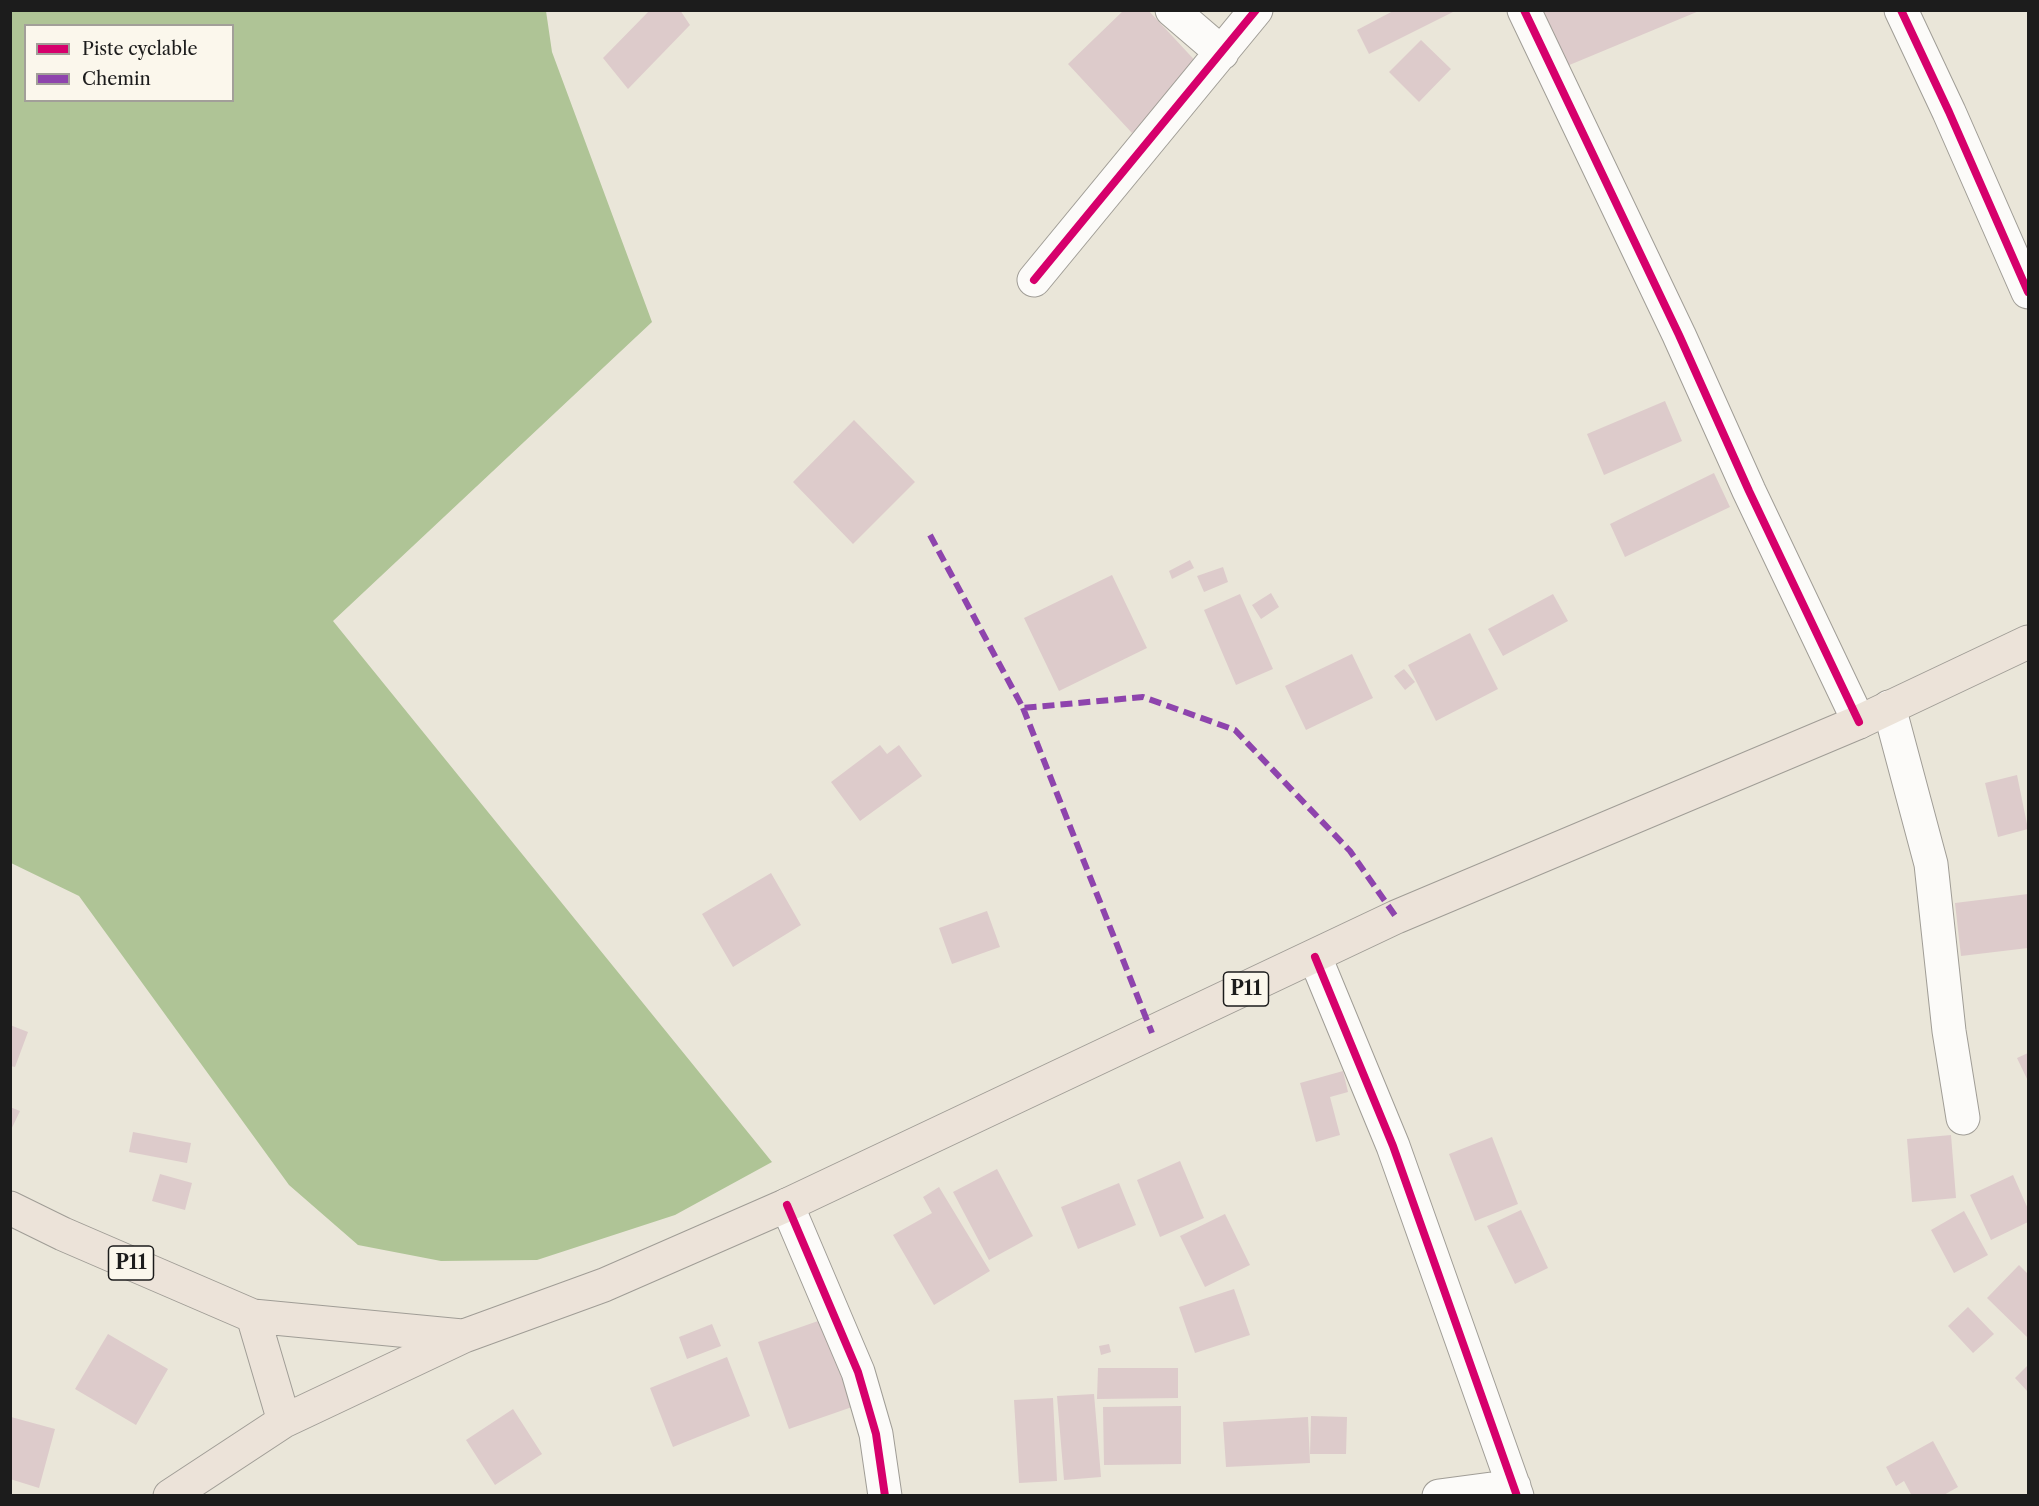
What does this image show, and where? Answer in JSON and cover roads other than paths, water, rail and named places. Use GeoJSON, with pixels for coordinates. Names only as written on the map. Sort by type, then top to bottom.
{"type":"FeatureCollection","features":[{"type":"Feature","properties":{"kind":"main road","name":"P11"},"geometry":{"type":"LineString","coordinates":[[10,1208],[63,1234],[253,1316],[464,1336],[604,1285],[787,1205],[1396,917],[1859,722],[2028,642]]}},
{"type":"Feature","properties":{"kind":"main road"},"geometry":{"type":"LineString","coordinates":[[253,1316],[284,1421]]}},
{"type":"Feature","properties":{"kind":"main road"},"geometry":{"type":"LineString","coordinates":[[170,1496],[284,1421],[464,1336]]}},
{"type":"Feature","properties":{"kind":"street"},"geometry":{"type":"LineString","coordinates":[[1173,10],[1222,53]]}},
{"type":"Feature","properties":{"kind":"street"},"geometry":{"type":"LineString","coordinates":[[1034,280],[1256,10]]}},
{"type":"Feature","properties":{"kind":"street"},"geometry":{"type":"LineString","coordinates":[[1524,10],[1679,335],[1749,491],[1859,722]]}},
{"type":"Feature","properties":{"kind":"street"},"geometry":{"type":"LineString","coordinates":[[1901,10],[1949,112],[2028,292]]}},
{"type":"Feature","properties":{"kind":"street"},"geometry":{"type":"LineString","coordinates":[[1889,707],[1931,864],[1949,1031],[1963,1118]]}},
{"type":"Feature","properties":{"kind":"street"},"geometry":{"type":"LineString","coordinates":[[1315,957],[1393,1146],[1515,1491],[1439,1496]]}},
{"type":"Feature","properties":{"kind":"street"},"geometry":{"type":"LineString","coordinates":[[787,1205],[858,1372],[876,1434],[885,1496]]}}]}
